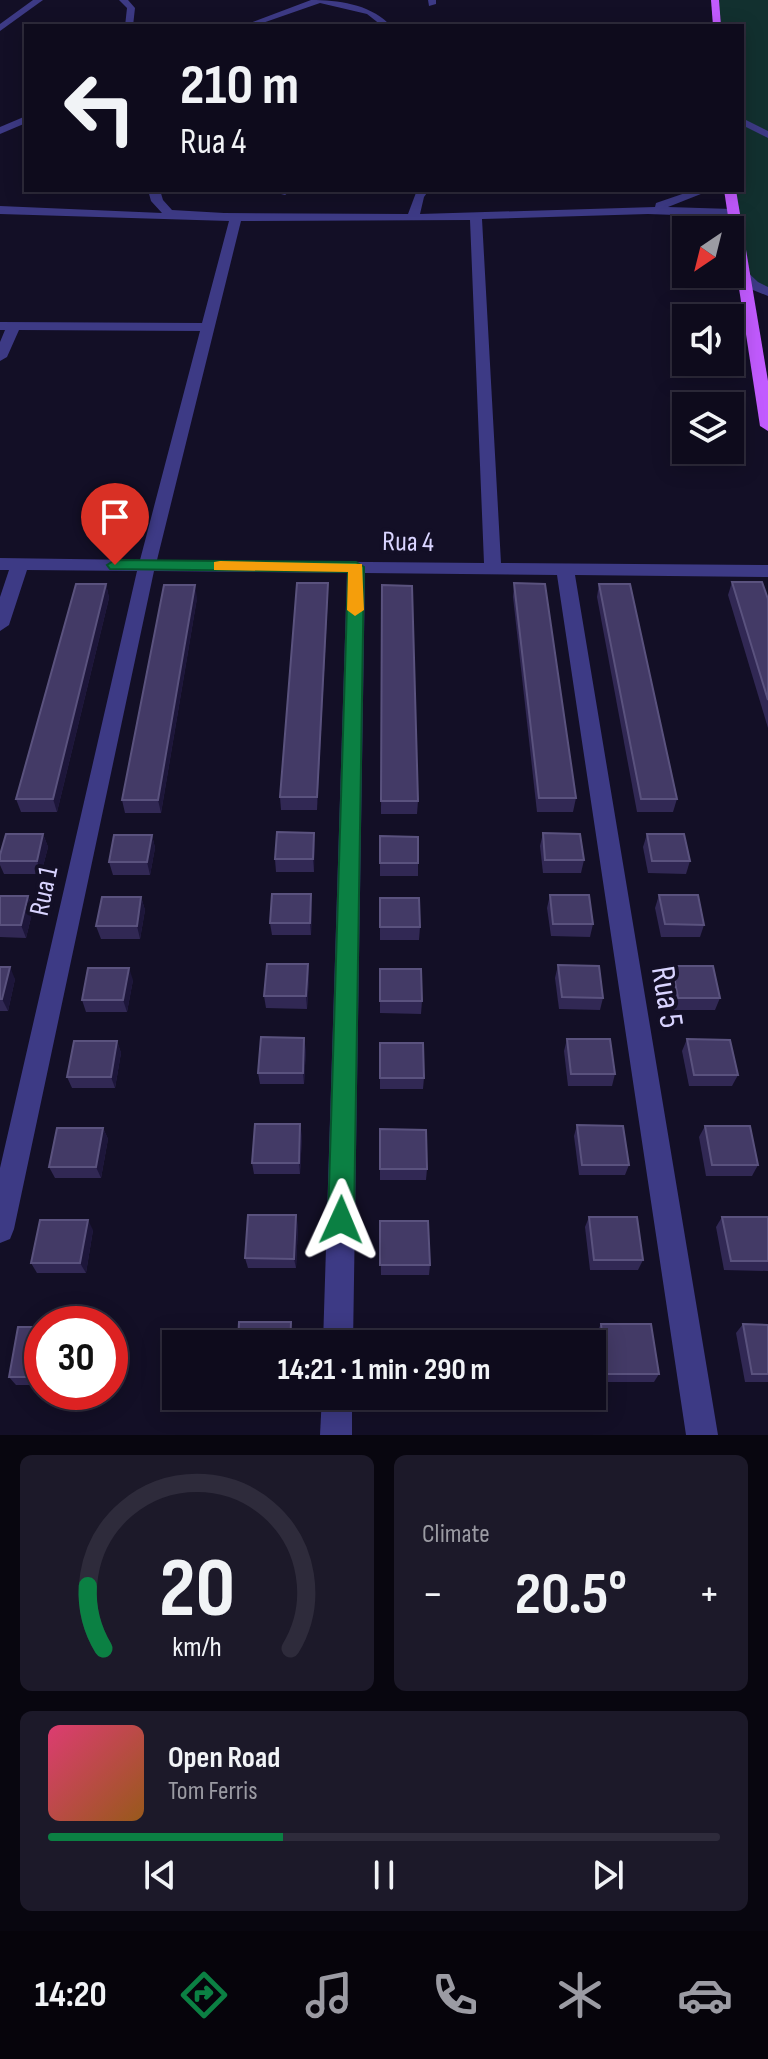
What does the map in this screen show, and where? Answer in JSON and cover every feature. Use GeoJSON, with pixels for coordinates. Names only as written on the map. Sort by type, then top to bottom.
{"type":"FeatureCollection","features":[{"type":"Feature","properties":{"kind":"main road"},"geometry":{"type":"LineString","coordinates":[[715,0],[717,24]]}},
{"type":"Feature","properties":{"kind":"main road"},"geometry":{"type":"LineString","coordinates":[[730,192],[733,216]]}},
{"type":"Feature","properties":{"kind":"main road"},"geometry":{"type":"LineString","coordinates":[[744,285],[768,426]]}},
{"type":"Feature","properties":{"kind":"street"},"geometry":{"type":"LineString","coordinates":[[0,28],[39,0]]}},
{"type":"Feature","properties":{"kind":"street"},"geometry":{"type":"LineString","coordinates":[[123,0],[131,8],[129,24]]}},
{"type":"Feature","properties":{"kind":"street"},"geometry":{"type":"LineString","coordinates":[[252,24],[320,0],[370,12],[384,23]]}},
{"type":"Feature","properties":{"kind":"street"},"geometry":{"type":"LineString","coordinates":[[0,131],[24,120]]}},
{"type":"Feature","properties":{"kind":"street"},"geometry":{"type":"LineString","coordinates":[[744,122],[768,135]]}},
{"type":"Feature","properties":{"kind":"street"},"geometry":{"type":"LineString","coordinates":[[155,192],[157,201],[169,213],[236,218]]}},
{"type":"Feature","properties":{"kind":"street"},"geometry":{"type":"LineString","coordinates":[[413,218],[421,192]]}},
{"type":"Feature","properties":{"kind":"street"},"geometry":{"type":"LineString","coordinates":[[648,210],[699,192]]}},
{"type":"Feature","properties":{"kind":"street"},"geometry":{"type":"LineString","coordinates":[[0,210],[236,218],[413,218],[648,210],[732,213]]}},
{"type":"Feature","properties":{"kind":"street"},"geometry":{"type":"LineString","coordinates":[[476,216],[493,569]]}},
{"type":"Feature","properties":{"kind":"street","name":"Rua 1"},"geometry":{"type":"LineString","coordinates":[[0,1229],[147,565],[236,218]]}},
{"type":"Feature","properties":{"kind":"street"},"geometry":{"type":"LineString","coordinates":[[744,274],[753,285],[768,292]]}},
{"type":"Feature","properties":{"kind":"street"},"geometry":{"type":"LineString","coordinates":[[0,357],[7,326],[208,327]]}},
{"type":"Feature","properties":{"kind":"street","name":"Rua 4"},"geometry":{"type":"LineString","coordinates":[[0,564],[768,571]]}},
{"type":"Feature","properties":{"kind":"street"},"geometry":{"type":"LineString","coordinates":[[0,625],[20,564]]}},
{"type":"Feature","properties":{"kind":"street"},"geometry":{"type":"LineString","coordinates":[[338,1330],[356,567]]}},
{"type":"Feature","properties":{"kind":"street","name":"Rua 5"},"geometry":{"type":"LineString","coordinates":[[565,570],[702,1435]]}},
{"type":"Feature","properties":{"kind":"street"},"geometry":{"type":"LineString","coordinates":[[336,1435],[337,1410]]}},
{"type":"Feature","properties":{"kind":"green space"},"geometry":{"type":"Polygon","coordinates":[[[715,0],[768,0],[768,292],[753,285],[744,248],[744,216],[736,216],[730,192],[744,192],[744,24],[717,24],[715,0]]]}},
{"type":"Feature","properties":{"kind":"building"},"geometry":{"type":"Polygon","coordinates":[[[732,582],[762,582],[768,599],[768,700],[732,582]]]}},
{"type":"Feature","properties":{"kind":"building"},"geometry":{"type":"Polygon","coordinates":[[[297,583],[328,583],[317,797],[280,797],[297,583]]]}},
{"type":"Feature","properties":{"kind":"building"},"geometry":{"type":"Polygon","coordinates":[[[514,583],[545,584],[576,798],[539,798],[514,583]]]}},
{"type":"Feature","properties":{"kind":"building"},"geometry":{"type":"Polygon","coordinates":[[[76,584],[106,584],[53,799],[16,799],[76,584]]]}},
{"type":"Feature","properties":{"kind":"building"},"geometry":{"type":"Polygon","coordinates":[[[599,584],[630,584],[677,799],[641,799],[599,584]]]}},
{"type":"Feature","properties":{"kind":"building"},"geometry":{"type":"Polygon","coordinates":[[[164,585],[195,585],[158,800],[122,800],[164,585]]]}},
{"type":"Feature","properties":{"kind":"building"},"geometry":{"type":"Polygon","coordinates":[[[382,585],[412,586],[418,801],[381,801],[382,585]]]}},
{"type":"Feature","properties":{"kind":"building"},"geometry":{"type":"Polygon","coordinates":[[[277,832],[314,833],[313,859],[275,859],[277,832]]]}},
{"type":"Feature","properties":{"kind":"building"},"geometry":{"type":"Polygon","coordinates":[[[543,833],[580,834],[584,860],[545,860],[543,833]]]}},
{"type":"Feature","properties":{"kind":"building"},"geometry":{"type":"Polygon","coordinates":[[[6,834],[43,834],[37,861],[0,861],[6,834]]]}},
{"type":"Feature","properties":{"kind":"building"},"geometry":{"type":"Polygon","coordinates":[[[647,834],[684,834],[690,861],[652,861],[647,834]]]}},
{"type":"Feature","properties":{"kind":"building"},"geometry":{"type":"Polygon","coordinates":[[[114,835],[152,835],[147,862],[109,862],[114,835]]]}},
{"type":"Feature","properties":{"kind":"building"},"geometry":{"type":"Polygon","coordinates":[[[380,836],[418,837],[418,863],[380,863],[380,836]]]}},
{"type":"Feature","properties":{"kind":"building"},"geometry":{"type":"Polygon","coordinates":[[[272,894],[311,894],[310,923],[270,923],[272,894]]]}},
{"type":"Feature","properties":{"kind":"building"},"geometry":{"type":"Polygon","coordinates":[[[550,895],[589,895],[593,924],[553,924],[550,895]]]}},
{"type":"Feature","properties":{"kind":"building"},"geometry":{"type":"Polygon","coordinates":[[[659,895],[698,895],[704,925],[665,924],[659,895]]]}},
{"type":"Feature","properties":{"kind":"building"},"geometry":{"type":"Polygon","coordinates":[[[0,896],[28,896],[21,925],[0,925],[0,896]]]}},
{"type":"Feature","properties":{"kind":"building"},"geometry":{"type":"Polygon","coordinates":[[[102,897],[141,897],[137,926],[96,926],[102,897]]]}},
{"type":"Feature","properties":{"kind":"building"},"geometry":{"type":"Polygon","coordinates":[[[380,898],[419,898],[420,927],[380,927],[380,898]]]}},
{"type":"Feature","properties":{"kind":"building"},"geometry":{"type":"Polygon","coordinates":[[[267,964],[308,964],[306,996],[264,996],[267,964]]]}},
{"type":"Feature","properties":{"kind":"building"},"geometry":{"type":"Polygon","coordinates":[[[558,965],[599,966],[603,998],[562,997],[558,965]]]}},
{"type":"Feature","properties":{"kind":"building"},"geometry":{"type":"Polygon","coordinates":[[[672,966],[713,966],[720,998],[678,998],[672,966]]]}},
{"type":"Feature","properties":{"kind":"building"},"geometry":{"type":"Polygon","coordinates":[[[0,967],[10,967],[2,999],[0,999],[0,967]]]}},
{"type":"Feature","properties":{"kind":"building"},"geometry":{"type":"Polygon","coordinates":[[[88,968],[129,968],[123,1000],[82,1000],[88,968]]]}},
{"type":"Feature","properties":{"kind":"building"},"geometry":{"type":"Polygon","coordinates":[[[380,969],[421,969],[422,1001],[380,1001],[380,969]]]}},
{"type":"Feature","properties":{"kind":"building"},"geometry":{"type":"Polygon","coordinates":[[[261,1037],[304,1038],[303,1073],[258,1073],[261,1037]]]}},
{"type":"Feature","properties":{"kind":"building"},"geometry":{"type":"Polygon","coordinates":[[[567,1039],[610,1039],[615,1074],[571,1074],[567,1039]]]}},
{"type":"Feature","properties":{"kind":"building"},"geometry":{"type":"Polygon","coordinates":[[[687,1039],[730,1040],[738,1075],[694,1075],[687,1039]]]}},
{"type":"Feature","properties":{"kind":"building"},"geometry":{"type":"Polygon","coordinates":[[[74,1041],[117,1041],[111,1077],[67,1077],[74,1041]]]}},
{"type":"Feature","properties":{"kind":"building"},"geometry":{"type":"Polygon","coordinates":[[[380,1043],[423,1043],[424,1078],[380,1078],[380,1043]]]}},
{"type":"Feature","properties":{"kind":"building"},"geometry":{"type":"Polygon","coordinates":[[[255,1124],[300,1124],[299,1163],[252,1163],[255,1124]]]}},
{"type":"Feature","properties":{"kind":"building"},"geometry":{"type":"Polygon","coordinates":[[[577,1125],[623,1126],[629,1165],[582,1165],[577,1125]]]}},
{"type":"Feature","properties":{"kind":"building"},"geometry":{"type":"Polygon","coordinates":[[[705,1126],[750,1126],[758,1165],[712,1165],[705,1126]]]}},
{"type":"Feature","properties":{"kind":"building"},"geometry":{"type":"Polygon","coordinates":[[[57,1128],[103,1128],[96,1167],[49,1167],[57,1128]]]}},
{"type":"Feature","properties":{"kind":"building"},"geometry":{"type":"Polygon","coordinates":[[[380,1129],[426,1130],[427,1169],[380,1169],[380,1129]]]}},
{"type":"Feature","properties":{"kind":"building"},"geometry":{"type":"Polygon","coordinates":[[[248,1215],[296,1215],[294,1259],[245,1258],[248,1215]]]}},
{"type":"Feature","properties":{"kind":"building"},"geometry":{"type":"Polygon","coordinates":[[[589,1217],[637,1217],[643,1260],[594,1260],[589,1217]]]}},
{"type":"Feature","properties":{"kind":"building"},"geometry":{"type":"Polygon","coordinates":[[[722,1217],[768,1217],[768,1261],[731,1261],[722,1217]]]}},
{"type":"Feature","properties":{"kind":"building"},"geometry":{"type":"Polygon","coordinates":[[[40,1220],[88,1220],[80,1263],[31,1263],[40,1220]]]}},
{"type":"Feature","properties":{"kind":"building"},"geometry":{"type":"Polygon","coordinates":[[[380,1221],[428,1221],[430,1265],[380,1265],[380,1221]]]}},
{"type":"Feature","properties":{"kind":"building"},"geometry":{"type":"Polygon","coordinates":[[[239,1322],[291,1322],[291,1330],[239,1330],[239,1322]]]}},
{"type":"Feature","properties":{"kind":"building"},"geometry":{"type":"Polygon","coordinates":[[[601,1324],[651,1324],[659,1374],[606,1374],[606,1330],[602,1330],[601,1324]]]}},
{"type":"Feature","properties":{"kind":"building"},"geometry":{"type":"Polygon","coordinates":[[[743,1324],[768,1325],[768,1374],[752,1374],[743,1324]]]}},
{"type":"Feature","properties":{"kind":"building"},"geometry":{"type":"Polygon","coordinates":[[[18,1327],[24,1327],[24,1377],[9,1377],[18,1327]]]}},
{"type":"Feature","properties":{"kind":"building"},"geometry":{"type":"Polygon","coordinates":[[[380,1329],[431,1329],[431,1330],[380,1329]]]}},
{"type":"Feature","properties":{"kind":"slow traffic"},"geometry":{"type":"LineString","coordinates":[[220,566],[356,567],[355,610]]}},
{"type":"Feature","properties":{"kind":"route"},"geometry":{"type":"LineString","coordinates":[[115,565],[356,567],[341,1220]]}}]}
